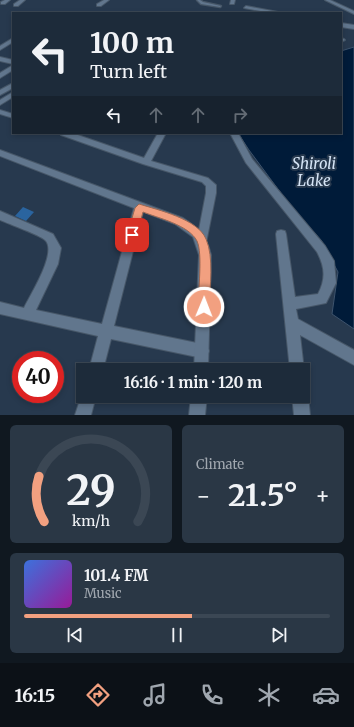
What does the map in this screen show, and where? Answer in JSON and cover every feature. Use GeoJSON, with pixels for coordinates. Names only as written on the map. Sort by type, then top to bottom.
{"type":"FeatureCollection","features":[{"type":"Feature","properties":{"kind":"street"},"geometry":{"type":"LineString","coordinates":[[3,3],[8,0]]}},
{"type":"Feature","properties":{"kind":"street"},"geometry":{"type":"LineString","coordinates":[[16,4],[23,0]]}},
{"type":"Feature","properties":{"kind":"street"},"geometry":{"type":"LineString","coordinates":[[99,5],[107,0]]}},
{"type":"Feature","properties":{"kind":"street"},"geometry":{"type":"LineString","coordinates":[[328,0],[353,12]]}},
{"type":"Feature","properties":{"kind":"street"},"geometry":{"type":"LineString","coordinates":[[245,12],[246,4],[274,12]]}},
{"type":"Feature","properties":{"kind":"street"},"geometry":{"type":"LineString","coordinates":[[342,25],[354,27]]}},
{"type":"Feature","properties":{"kind":"street"},"geometry":{"type":"LineString","coordinates":[[0,48],[12,41]]}},
{"type":"Feature","properties":{"kind":"street"},"geometry":{"type":"LineString","coordinates":[[0,59],[12,62]]}},
{"type":"Feature","properties":{"kind":"street"},"geometry":{"type":"LineString","coordinates":[[0,76],[12,68]]}},
{"type":"Feature","properties":{"kind":"street"},"geometry":{"type":"LineString","coordinates":[[0,93],[12,86]]}},
{"type":"Feature","properties":{"kind":"street"},"geometry":{"type":"LineString","coordinates":[[0,103],[12,95]]}},
{"type":"Feature","properties":{"kind":"street"},"geometry":{"type":"LineString","coordinates":[[0,112],[12,116]]}},
{"type":"Feature","properties":{"kind":"street"},"geometry":{"type":"LineString","coordinates":[[67,134],[146,162],[205,180],[211,185],[211,193],[202,240],[205,255],[201,363]]}},
{"type":"Feature","properties":{"kind":"street"},"geometry":{"type":"LineString","coordinates":[[146,162],[161,134]]}},
{"type":"Feature","properties":{"kind":"street"},"geometry":{"type":"LineString","coordinates":[[235,134],[249,161],[321,249],[328,261],[330,283],[322,299],[289,304]]}},
{"type":"Feature","properties":{"kind":"street"},"geometry":{"type":"LineString","coordinates":[[0,153],[139,208],[179,222],[193,230],[202,240]]}},
{"type":"Feature","properties":{"kind":"street"},"geometry":{"type":"LineString","coordinates":[[98,363],[139,208]]}},
{"type":"Feature","properties":{"kind":"street"},"geometry":{"type":"LineString","coordinates":[[0,216],[49,237],[55,248],[52,264],[27,316]]}},
{"type":"Feature","properties":{"kind":"street"},"geometry":{"type":"LineString","coordinates":[[281,234],[296,363]]}},
{"type":"Feature","properties":{"kind":"street"},"geometry":{"type":"LineString","coordinates":[[0,308],[27,316],[202,351]]}},
{"type":"Feature","properties":{"kind":"street"},"geometry":{"type":"LineString","coordinates":[[291,323],[354,358]]}},
{"type":"Feature","properties":{"kind":"street"},"geometry":{"type":"LineString","coordinates":[[82,415],[86,403]]}},
{"type":"Feature","properties":{"kind":"street"},"geometry":{"type":"LineString","coordinates":[[197,415],[198,403]]}},
{"type":"Feature","properties":{"kind":"street"},"geometry":{"type":"LineString","coordinates":[[301,403],[302,415]]}},
{"type":"Feature","properties":{"kind":"lane"},"geometry":{"type":"LineString","coordinates":[[198,0],[202,3],[220,6]]}},
{"type":"Feature","properties":{"kind":"water","name":"Shiroli Lake"},"geometry":{"type":"Polygon","coordinates":[[[354,47],[354,329],[332,314],[338,272],[321,240],[292,208],[239,134],[342,134],[342,51],[354,47]]]}},
{"type":"Feature","properties":{"kind":"building"},"geometry":{"type":"Polygon","coordinates":[[[23,207],[34,212],[26,221],[15,216],[23,207]]]}},
{"type":"Feature","properties":{"kind":"route"},"geometry":{"type":"LineString","coordinates":[[132,235],[139,208],[179,222],[193,230],[202,240],[205,255],[204,307]]}}]}
